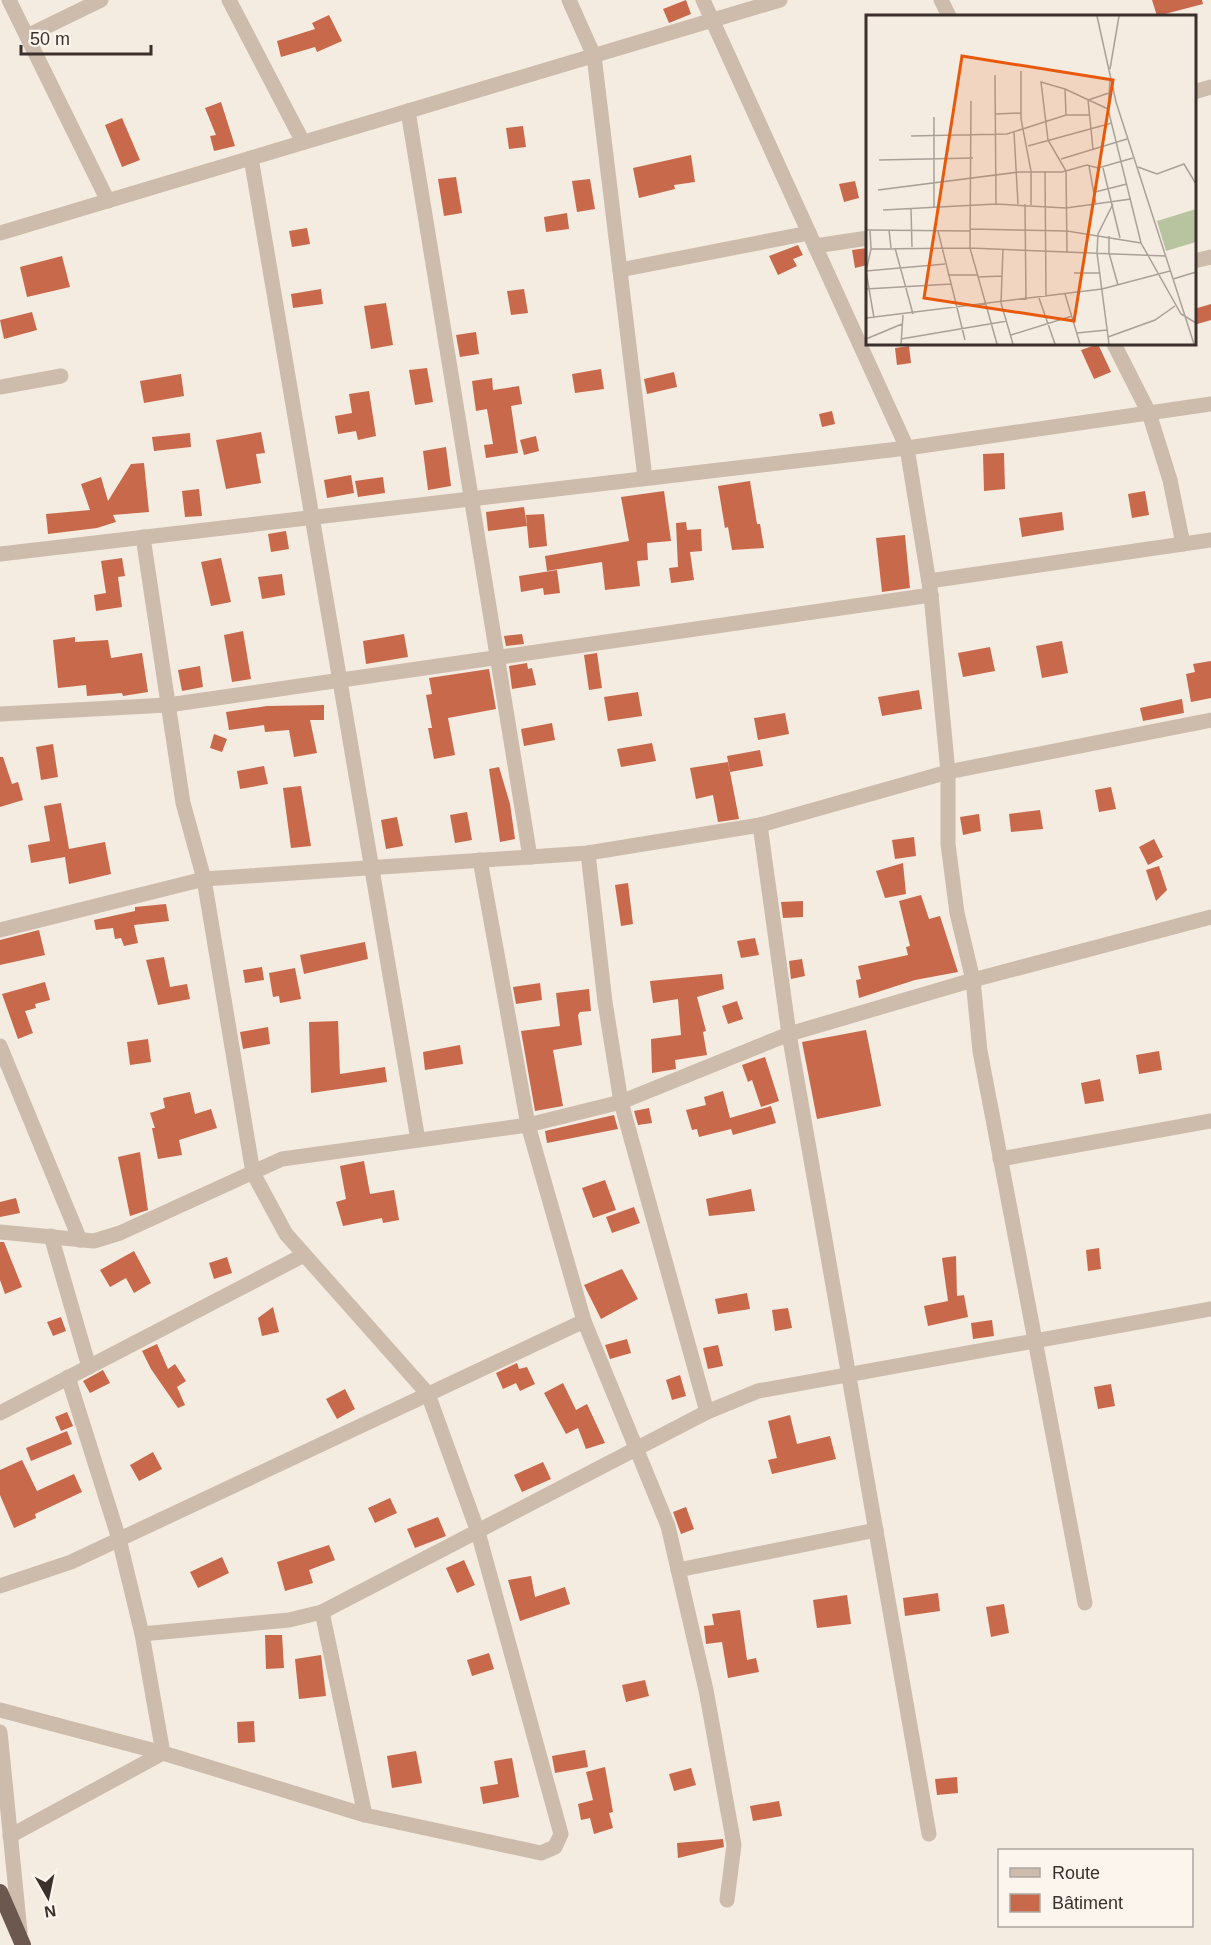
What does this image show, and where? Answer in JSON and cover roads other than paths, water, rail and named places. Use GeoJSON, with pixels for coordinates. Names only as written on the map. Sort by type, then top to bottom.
{"type":"FeatureCollection","features":[{"type":"Feature","properties":{"kind":"highway"},"geometry":{"type":"LineString","coordinates":[[0,1892],[22,1942]]}},
{"type":"Feature","properties":{"kind":"street"},"geometry":{"type":"LineString","coordinates":[[9,0],[108,201]]}},
{"type":"Feature","properties":{"kind":"street"},"geometry":{"type":"LineString","coordinates":[[27,36],[100,0]]}},
{"type":"Feature","properties":{"kind":"street"},"geometry":{"type":"LineString","coordinates":[[229,0],[303,142]]}},
{"type":"Feature","properties":{"kind":"street"},"geometry":{"type":"LineString","coordinates":[[568,0],[594,56],[645,478]]}},
{"type":"Feature","properties":{"kind":"street"},"geometry":{"type":"LineString","coordinates":[[703,0],[907,448],[930,588],[948,772],[948,844],[957,913],[973,980],[980,1051],[1085,1603]]}},
{"type":"Feature","properties":{"kind":"street"},"geometry":{"type":"LineString","coordinates":[[0,233],[780,0]]}},
{"type":"Feature","properties":{"kind":"street"},"geometry":{"type":"LineString","coordinates":[[941,0],[948,15]]}},
{"type":"Feature","properties":{"kind":"street"},"geometry":{"type":"LineString","coordinates":[[1196,91],[1211,87]]}},
{"type":"Feature","properties":{"kind":"street"},"geometry":{"type":"LineString","coordinates":[[408,111],[530,856]]}},
{"type":"Feature","properties":{"kind":"street"},"geometry":{"type":"LineString","coordinates":[[251,158],[418,1140]]}},
{"type":"Feature","properties":{"kind":"street"},"geometry":{"type":"LineString","coordinates":[[620,270],[812,240],[866,238]]}},
{"type":"Feature","properties":{"kind":"street"},"geometry":{"type":"LineString","coordinates":[[1196,261],[1211,257]]}},
{"type":"Feature","properties":{"kind":"street"},"geometry":{"type":"LineString","coordinates":[[1115,345],[1149,413],[1170,480],[1183,544]]}},
{"type":"Feature","properties":{"kind":"street"},"geometry":{"type":"LineString","coordinates":[[0,387],[61,376]]}},
{"type":"Feature","properties":{"kind":"street"},"geometry":{"type":"LineString","coordinates":[[0,554],[907,448],[1211,404]]}},
{"type":"Feature","properties":{"kind":"street"},"geometry":{"type":"LineString","coordinates":[[0,1710],[163,1753],[365,1815],[541,1853],[555,1846],[561,1834],[478,1532],[428,1394],[286,1234],[253,1173],[204,879],[183,803],[143,537]]}},
{"type":"Feature","properties":{"kind":"street"},"geometry":{"type":"LineString","coordinates":[[0,714],[168,705],[498,657],[930,588],[1211,540]]}},
{"type":"Feature","properties":{"kind":"street"},"geometry":{"type":"LineString","coordinates":[[0,930],[204,879],[588,853],[760,825],[948,772],[1211,720]]}},
{"type":"Feature","properties":{"kind":"street"},"geometry":{"type":"LineString","coordinates":[[760,825],[789,1034],[929,1834]]}},
{"type":"Feature","properties":{"kind":"street"},"geometry":{"type":"LineString","coordinates":[[588,853],[605,1002],[621,1102],[707,1412]]}},
{"type":"Feature","properties":{"kind":"street"},"geometry":{"type":"LineString","coordinates":[[480,860],[528,1125],[584,1321],[668,1526],[706,1690],[734,1845],[727,1900]]}},
{"type":"Feature","properties":{"kind":"street"},"geometry":{"type":"LineString","coordinates":[[0,1232],[94,1241],[120,1233],[282,1159],[528,1125],[621,1102],[789,1034],[973,980],[1211,917]]}},
{"type":"Feature","properties":{"kind":"street"},"geometry":{"type":"LineString","coordinates":[[0,1047],[80,1240]]}},
{"type":"Feature","properties":{"kind":"street"},"geometry":{"type":"LineString","coordinates":[[1000,1159],[1211,1121]]}},
{"type":"Feature","properties":{"kind":"street"},"geometry":{"type":"LineString","coordinates":[[51,1236],[89,1366]]}},
{"type":"Feature","properties":{"kind":"street"},"geometry":{"type":"LineString","coordinates":[[0,1413],[304,1255]]}},
{"type":"Feature","properties":{"kind":"street"},"geometry":{"type":"LineString","coordinates":[[142,1634],[288,1620],[322,1612],[707,1412],[758,1391],[1211,1309]]}},
{"type":"Feature","properties":{"kind":"street"},"geometry":{"type":"LineString","coordinates":[[0,1586],[71,1562],[584,1321]]}},
{"type":"Feature","properties":{"kind":"street"},"geometry":{"type":"LineString","coordinates":[[68,1377],[119,1539],[142,1634],[163,1753]]}},
{"type":"Feature","properties":{"kind":"street"},"geometry":{"type":"LineString","coordinates":[[678,1570],[876,1530]]}},
{"type":"Feature","properties":{"kind":"street"},"geometry":{"type":"LineString","coordinates":[[322,1612],[365,1815]]}},
{"type":"Feature","properties":{"kind":"street"},"geometry":{"type":"LineString","coordinates":[[0,1732],[22,1942]]}},
{"type":"Feature","properties":{"kind":"street"},"geometry":{"type":"LineString","coordinates":[[10,1836],[163,1753]]}}]}
